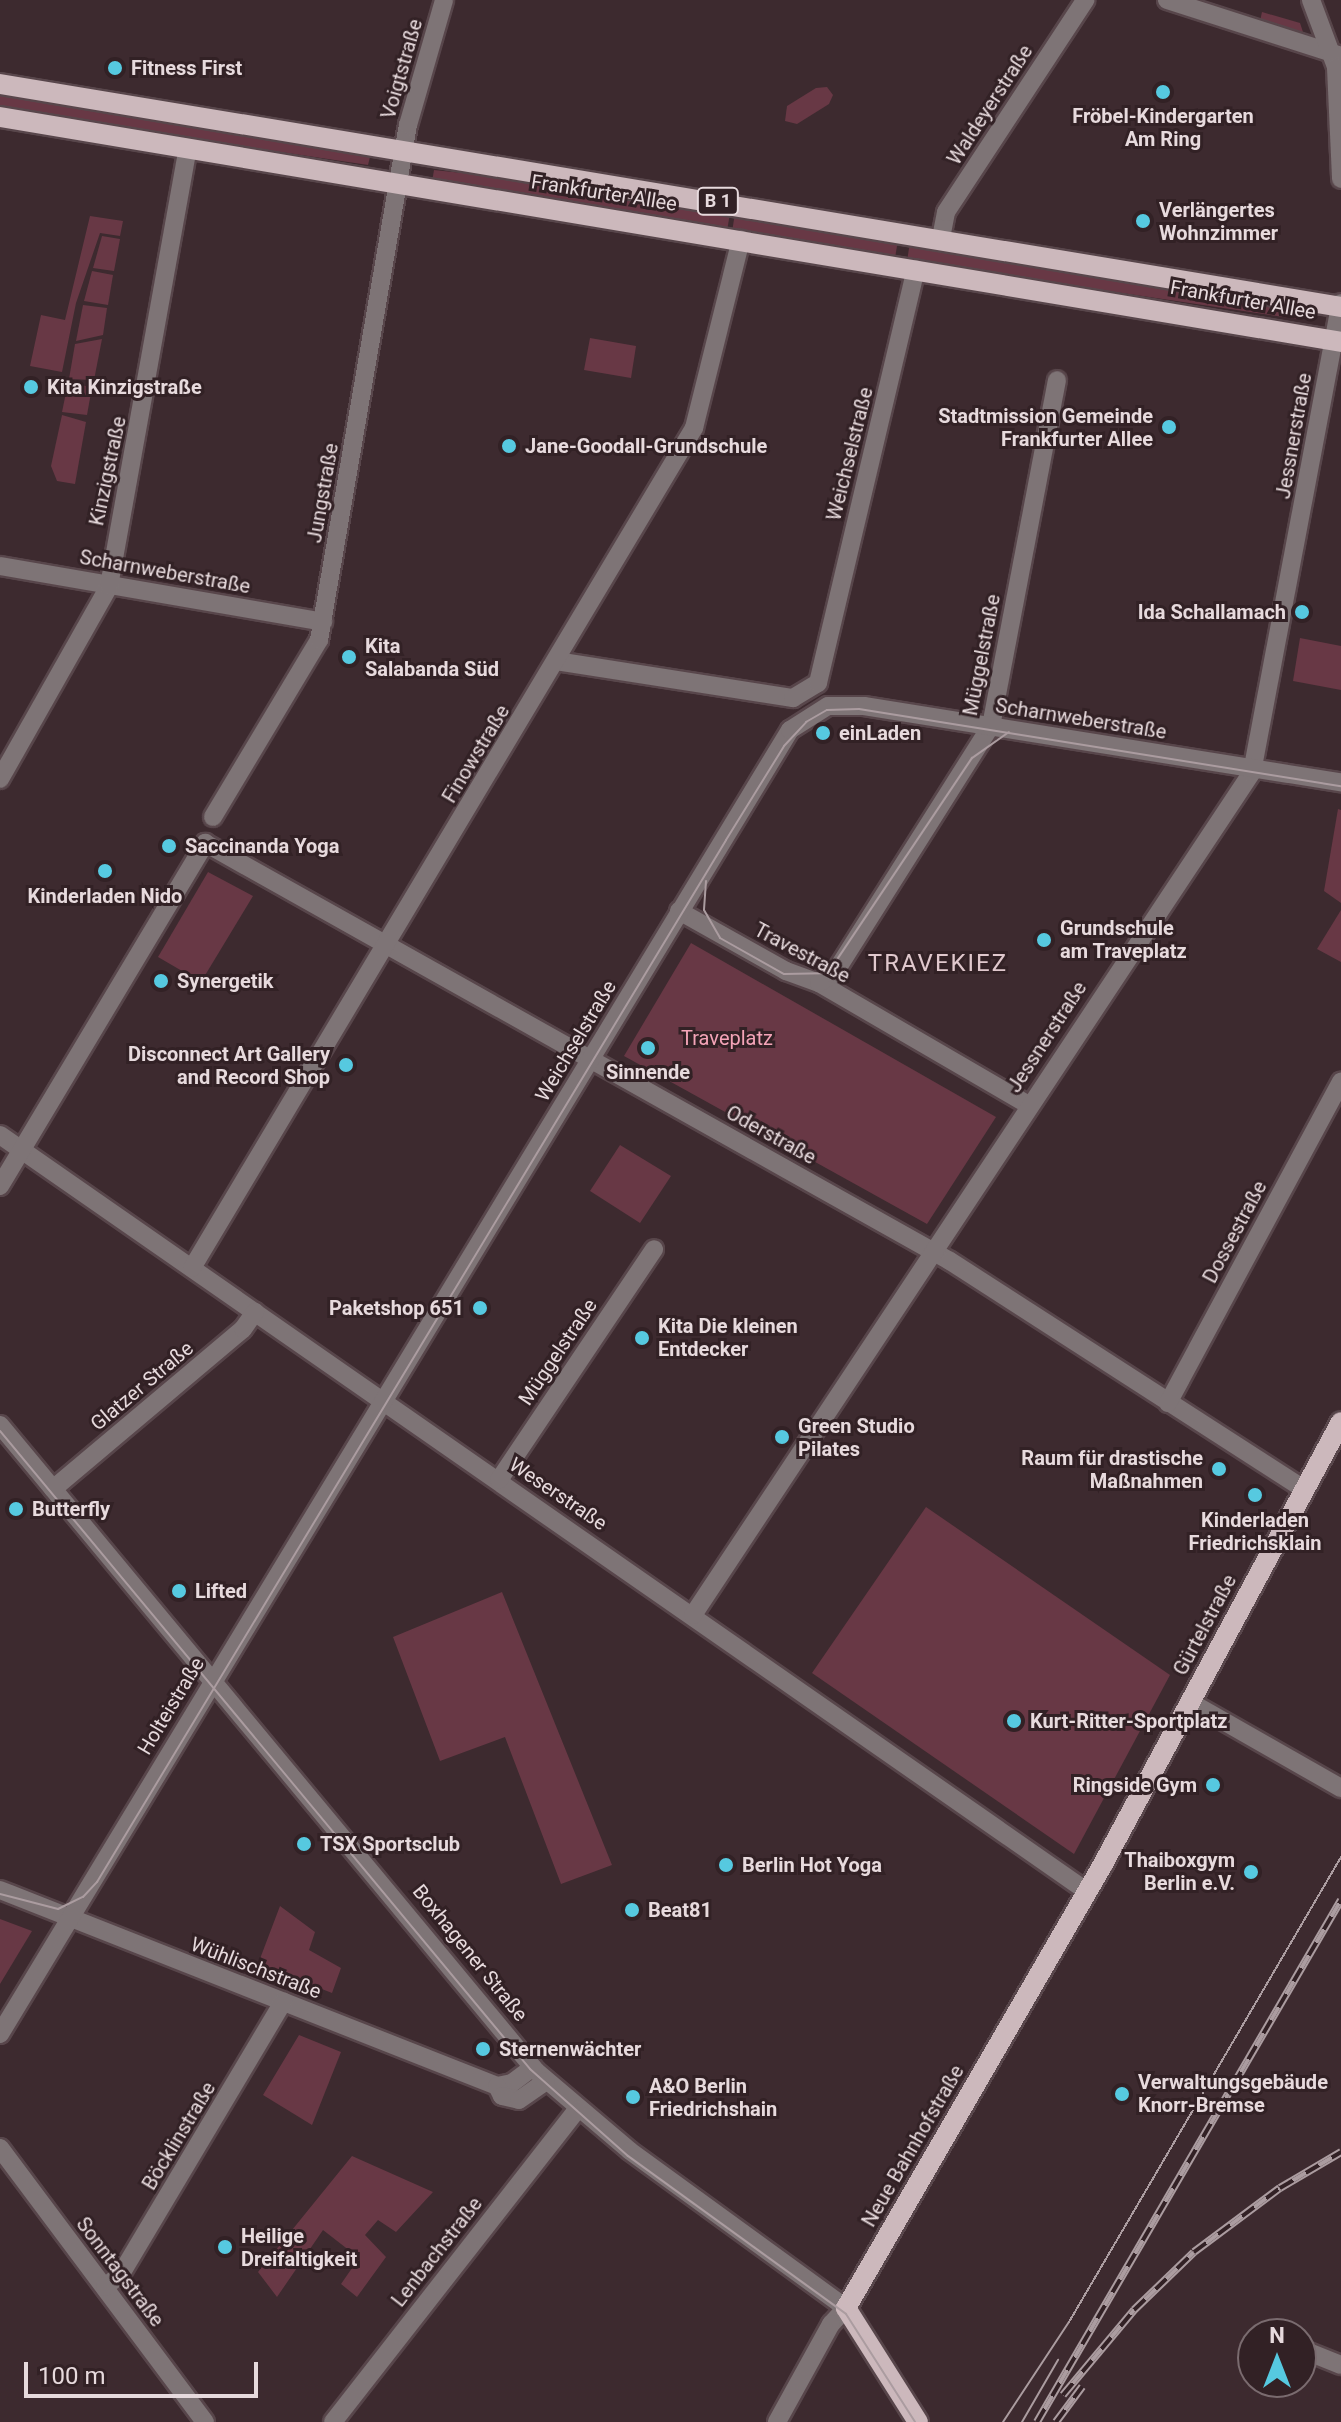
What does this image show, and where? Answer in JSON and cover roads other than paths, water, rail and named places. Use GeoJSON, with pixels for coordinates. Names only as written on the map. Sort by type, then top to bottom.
{"type":"FeatureCollection","features":[{"type":"Feature","properties":{"kind":"main road","name":"Frankfurter Allee"},"geometry":{"type":"LineString","coordinates":[[0,84],[1341,305]]}},
{"type":"Feature","properties":{"kind":"main road","name":"Frankfurter Allee"},"geometry":{"type":"LineString","coordinates":[[0,117],[1337,341]]}},
{"type":"Feature","properties":{"kind":"main road","name":"Gürtelstraße"},"geometry":{"type":"LineString","coordinates":[[1088,1892],[1302,1488],[1341,1422]]}},
{"type":"Feature","properties":{"kind":"main road","name":"Neue Bahnhofstraße"},"geometry":{"type":"LineString","coordinates":[[846,2308],[1088,1892]]}},
{"type":"Feature","properties":{"kind":"main road","name":"Boxhagener Straße"},"geometry":{"type":"LineString","coordinates":[[846,2308],[918,2422]]}},
{"type":"Feature","properties":{"kind":"street","name":"Voigtstraße"},"geometry":{"type":"LineString","coordinates":[[404,150],[444,0]]}},
{"type":"Feature","properties":{"kind":"street","name":"Waldeyerstraße"},"geometry":{"type":"LineString","coordinates":[[941,238],[946,212],[1085,0]]}},
{"type":"Feature","properties":{"kind":"street"},"geometry":{"type":"LineString","coordinates":[[1167,0],[1337,54]]}},
{"type":"Feature","properties":{"kind":"street"},"geometry":{"type":"LineString","coordinates":[[1311,0],[1337,54],[1341,179]]}},
{"type":"Feature","properties":{"kind":"street","name":"Kinzigstraße"},"geometry":{"type":"LineString","coordinates":[[0,779],[109,586],[188,148]]}},
{"type":"Feature","properties":{"kind":"street","name":"Jungstraße"},"geometry":{"type":"LineString","coordinates":[[213,817],[317,644],[404,150]]}},
{"type":"Feature","properties":{"kind":"street","name":"Finowstraße"},"geometry":{"type":"LineString","coordinates":[[192,1268],[694,428],[741,240]]}},
{"type":"Feature","properties":{"kind":"street","name":"Weichselstraße"},"geometry":{"type":"LineString","coordinates":[[556,661],[793,698],[809,692],[818,683],[916,269]]}},
{"type":"Feature","properties":{"kind":"street","name":"Jessnerstraße"},"geometry":{"type":"LineString","coordinates":[[693,1615],[1253,768],[1337,341],[1341,305]]}},
{"type":"Feature","properties":{"kind":"street","name":"Müggelstraße"},"geometry":{"type":"LineString","coordinates":[[819,983],[834,974],[991,726],[1057,380]]}},
{"type":"Feature","properties":{"kind":"street","name":"Scharnweberstraße"},"geometry":{"type":"LineString","coordinates":[[0,566],[323,622]]}},
{"type":"Feature","properties":{"kind":"street","name":"Scharnweberstraße"},"geometry":{"type":"LineString","coordinates":[[815,711],[850,705],[1341,782]]}},
{"type":"Feature","properties":{"kind":"street","name":"Weichselstraße"},"geometry":{"type":"LineString","coordinates":[[384,1403],[782,741],[815,711]]}},
{"type":"Feature","properties":{"kind":"street","name":"Oderstraße"},"geometry":{"type":"LineString","coordinates":[[20,1149],[205,843],[932,1252],[1302,1488]]}},
{"type":"Feature","properties":{"kind":"street","name":"Travestraße"},"geometry":{"type":"LineString","coordinates":[[679,911],[786,971],[819,983],[1029,1105]]}},
{"type":"Feature","properties":{"kind":"street","name":"Dossestraße"},"geometry":{"type":"LineString","coordinates":[[1168,1403],[1341,1082]]}},
{"type":"Feature","properties":{"kind":"street","name":"Weserstraße"},"geometry":{"type":"LineString","coordinates":[[0,1135],[1088,1892]]}},
{"type":"Feature","properties":{"kind":"street"},"geometry":{"type":"LineString","coordinates":[[0,1186],[20,1149]]}},
{"type":"Feature","properties":{"kind":"street","name":"Müggelstraße"},"geometry":{"type":"LineString","coordinates":[[499,1480],[654,1249]]}},
{"type":"Feature","properties":{"kind":"street","name":"Glatzer Straße"},"geometry":{"type":"LineString","coordinates":[[53,1489],[243,1329],[255,1312]]}},
{"type":"Feature","properties":{"kind":"street","name":"Holteistraße"},"geometry":{"type":"LineString","coordinates":[[0,2034],[212,1681],[384,1403]]}},
{"type":"Feature","properties":{"kind":"street","name":"Boxhagener Straße"},"geometry":{"type":"LineString","coordinates":[[0,1425],[546,2081],[577,2110],[846,2308]]}},
{"type":"Feature","properties":{"kind":"street"},"geometry":{"type":"LineString","coordinates":[[1190,1702],[1341,1788]]}},
{"type":"Feature","properties":{"kind":"street","name":"Wühlischstraße"},"geometry":{"type":"LineString","coordinates":[[0,1890],[497,2086],[502,2096],[519,2100],[546,2081]]}},
{"type":"Feature","properties":{"kind":"street","name":"Böcklinstraße"},"geometry":{"type":"LineString","coordinates":[[105,2287],[121,2274],[283,2002]]}},
{"type":"Feature","properties":{"kind":"street"},"geometry":{"type":"LineString","coordinates":[[497,2086],[512,2083],[533,2067]]}},
{"type":"Feature","properties":{"kind":"street","name":"Lenbachstraße"},"geometry":{"type":"LineString","coordinates":[[333,2422],[577,2110]]}},
{"type":"Feature","properties":{"kind":"street","name":"Sonntagstraße"},"geometry":{"type":"LineString","coordinates":[[0,2148],[205,2422]]}},
{"type":"Feature","properties":{"kind":"street","name":"Neue Bahnhofstraße"},"geometry":{"type":"LineString","coordinates":[[777,2422],[823,2338],[846,2308]]}},
{"type":"Feature","properties":{"kind":"street"},"geometry":{"type":"LineString","coordinates":[[1317,2355],[1341,2365]]}},
{"type":"Feature","properties":{"kind":"tram line"},"geometry":{"type":"LineString","coordinates":[[0,1894],[58,1909],[83,1897],[97,1882],[726,840],[784,746],[806,722],[827,710],[859,709],[1341,786]]}},
{"type":"Feature","properties":{"kind":"tram line"},"geometry":{"type":"LineString","coordinates":[[706,881],[704,910],[720,938],[784,974],[823,973],[834,964],[972,758],[1009,732]]}},
{"type":"Feature","properties":{"kind":"tram line"},"geometry":{"type":"LineString","coordinates":[[0,1431],[530,2069],[628,2156],[846,2314],[915,2422]]}},
{"type":"Feature","properties":{"kind":"tram line"},"geometry":{"type":"LineString","coordinates":[[1003,2422],[1069,2322],[1341,1857]]}},
{"type":"Feature","properties":{"kind":"tram line"},"geometry":{"type":"LineString","coordinates":[[1022,2422],[1058,2360]]}},
{"type":"Feature","properties":{"kind":"railway"},"geometry":{"type":"LineString","coordinates":[[1037,2422],[1341,1900]]}},
{"type":"Feature","properties":{"kind":"railway"},"geometry":{"type":"LineString","coordinates":[[1063,2395],[1134,2310],[1194,2252],[1280,2188],[1341,2152]]}},
{"type":"Feature","properties":{"kind":"railway"},"geometry":{"type":"LineString","coordinates":[[1056,2422],[1082,2387]]}},
{"type":"Feature","properties":{"kind":"place","name":"Fitness First"},"geometry":{"type":"Point","coordinates":[115,68]}},
{"type":"Feature","properties":{"kind":"place","name":"Fröbel-Kindergarten Am Ring"},"geometry":{"type":"Point","coordinates":[1163,92]}},
{"type":"Feature","properties":{"kind":"place","name":"Verlängertes Wohnzimmer"},"geometry":{"type":"Point","coordinates":[1143,221]}},
{"type":"Feature","properties":{"kind":"place","name":"Kita Kinzigstraße"},"geometry":{"type":"Point","coordinates":[31,387]}},
{"type":"Feature","properties":{"kind":"place","name":"Stadtmission Gemeinde Frankfurter Allee"},"geometry":{"type":"Point","coordinates":[1169,427]}},
{"type":"Feature","properties":{"kind":"place","name":"Jane-Goodall-Grundschule"},"geometry":{"type":"Point","coordinates":[509,446]}},
{"type":"Feature","properties":{"kind":"place","name":"Ida Schallamach"},"geometry":{"type":"Point","coordinates":[1302,612]}},
{"type":"Feature","properties":{"kind":"place","name":"Kita Salabanda Süd"},"geometry":{"type":"Point","coordinates":[349,657]}},
{"type":"Feature","properties":{"kind":"place","name":"einLaden"},"geometry":{"type":"Point","coordinates":[823,733]}},
{"type":"Feature","properties":{"kind":"place","name":"Saccinanda Yoga"},"geometry":{"type":"Point","coordinates":[169,846]}},
{"type":"Feature","properties":{"kind":"place","name":"Kinderladen Nido"},"geometry":{"type":"Point","coordinates":[105,871]}},
{"type":"Feature","properties":{"kind":"place","name":"Grundschule am Traveplatz"},"geometry":{"type":"Point","coordinates":[1044,940]}},
{"type":"Feature","properties":{"kind":"place","name":"Synergetik"},"geometry":{"type":"Point","coordinates":[161,981]}},
{"type":"Feature","properties":{"kind":"place","name":"Sinnende"},"geometry":{"type":"Point","coordinates":[648,1048]}},
{"type":"Feature","properties":{"kind":"place","name":"Disconnect Art Gallery and Record Shop"},"geometry":{"type":"Point","coordinates":[346,1065]}},
{"type":"Feature","properties":{"kind":"place","name":"Paketshop 651"},"geometry":{"type":"Point","coordinates":[480,1308]}},
{"type":"Feature","properties":{"kind":"place","name":"Kita Die kleinen Entdecker"},"geometry":{"type":"Point","coordinates":[642,1338]}},
{"type":"Feature","properties":{"kind":"place","name":"Green Studio Pilates"},"geometry":{"type":"Point","coordinates":[782,1437]}},
{"type":"Feature","properties":{"kind":"place","name":"Raum für drastische Maßnahmen"},"geometry":{"type":"Point","coordinates":[1219,1469]}},
{"type":"Feature","properties":{"kind":"place","name":"Kinderladen Friedrichsklain"},"geometry":{"type":"Point","coordinates":[1255,1495]}},
{"type":"Feature","properties":{"kind":"place","name":"Butterfly"},"geometry":{"type":"Point","coordinates":[16,1509]}},
{"type":"Feature","properties":{"kind":"place","name":"Lifted"},"geometry":{"type":"Point","coordinates":[179,1591]}},
{"type":"Feature","properties":{"kind":"place","name":"Kurt-Ritter-Sportplatz"},"geometry":{"type":"Point","coordinates":[1014,1721]}},
{"type":"Feature","properties":{"kind":"place","name":"Ringside Gym"},"geometry":{"type":"Point","coordinates":[1213,1785]}},
{"type":"Feature","properties":{"kind":"place","name":"TSX Sportsclub"},"geometry":{"type":"Point","coordinates":[304,1844]}},
{"type":"Feature","properties":{"kind":"place","name":"Berlin Hot Yoga"},"geometry":{"type":"Point","coordinates":[726,1865]}},
{"type":"Feature","properties":{"kind":"place","name":"Thaiboxgym Berlin e.V."},"geometry":{"type":"Point","coordinates":[1251,1872]}},
{"type":"Feature","properties":{"kind":"place","name":"Beat81"},"geometry":{"type":"Point","coordinates":[632,1910]}},
{"type":"Feature","properties":{"kind":"place","name":"Sternenwächter"},"geometry":{"type":"Point","coordinates":[483,2049]}},
{"type":"Feature","properties":{"kind":"place","name":"Verwaltungsgebäude Knorr-Bremse"},"geometry":{"type":"Point","coordinates":[1122,2094]}},
{"type":"Feature","properties":{"kind":"place","name":"A&O Berlin Friedrichshain"},"geometry":{"type":"Point","coordinates":[633,2097]}},
{"type":"Feature","properties":{"kind":"place","name":"Heilige Dreifaltigkeit"},"geometry":{"type":"Point","coordinates":[225,2247]}},
{"type":"Feature","properties":{"kind":"district","name":"TRAVEKIEZ"},"geometry":{"type":"Point","coordinates":[938,964]}},
{"type":"Feature","properties":{"kind":"park label","name":"Traveplatz"},"geometry":{"type":"Point","coordinates":[727,1038]}}]}
